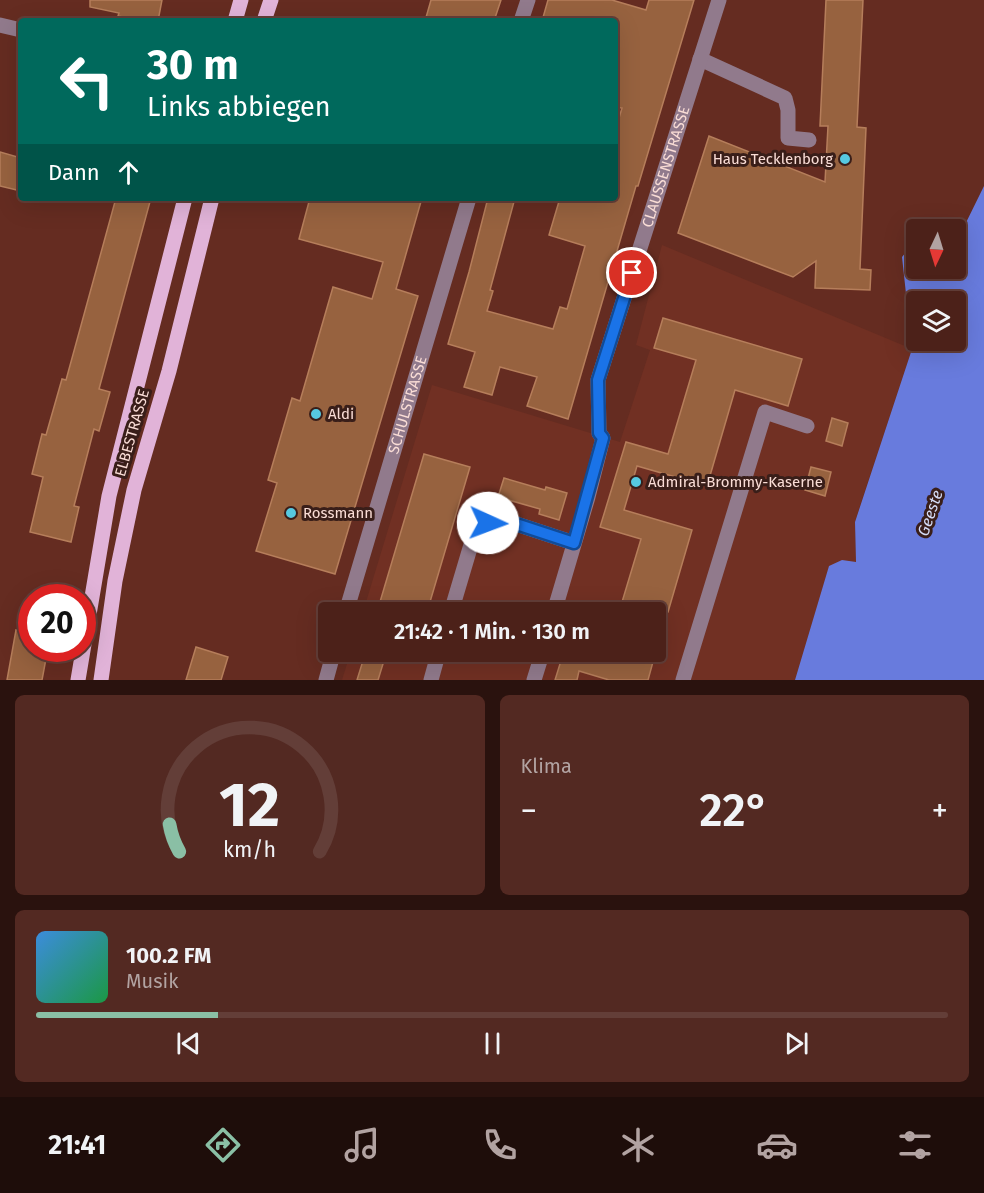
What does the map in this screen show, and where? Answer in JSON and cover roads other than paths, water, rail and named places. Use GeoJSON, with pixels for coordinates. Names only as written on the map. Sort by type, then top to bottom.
{"type":"FeatureCollection","features":[{"type":"Feature","properties":{"kind":"main road"},"geometry":{"type":"LineString","coordinates":[[236,18],[241,0]]}},
{"type":"Feature","properties":{"kind":"main road"},"geometry":{"type":"LineString","coordinates":[[265,18],[271,0]]}},
{"type":"Feature","properties":{"kind":"main road","name":"ELBESTRASSE"},"geometry":{"type":"LineString","coordinates":[[78,680],[109,496],[184,201]]}},
{"type":"Feature","properties":{"kind":"main road","name":"ELBESTRASSE"},"geometry":{"type":"LineString","coordinates":[[101,680],[115,581],[134,490],[169,371],[211,201]]}},
{"type":"Feature","properties":{"kind":"street"},"geometry":{"type":"LineString","coordinates":[[522,18],[528,0]]}},
{"type":"Feature","properties":{"kind":"street","name":"CLAUSSENSTRASSE"},"geometry":{"type":"LineString","coordinates":[[574,543],[603,438],[599,433],[598,380],[719,0]]}},
{"type":"Feature","properties":{"kind":"street"},"geometry":{"type":"LineString","coordinates":[[0,25],[18,29]]}},
{"type":"Feature","properties":{"kind":"street"},"geometry":{"type":"LineString","coordinates":[[700,59],[785,98],[788,110],[788,138],[809,140]]}},
{"type":"Feature","properties":{"kind":"street","name":"SCHULSTRASSE"},"geometry":{"type":"LineString","coordinates":[[349,602],[468,201]]}},
{"type":"Feature","properties":{"kind":"street"},"geometry":{"type":"LineString","coordinates":[[683,680],[765,412],[807,426]]}},
{"type":"Feature","properties":{"kind":"street"},"geometry":{"type":"LineString","coordinates":[[454,602],[473,538],[488,523],[507,521],[574,543],[557,602]]}},
{"type":"Feature","properties":{"kind":"street"},"geometry":{"type":"LineString","coordinates":[[326,680],[331,662]]}},
{"type":"Feature","properties":{"kind":"street"},"geometry":{"type":"LineString","coordinates":[[431,680],[436,662]]}},
{"type":"Feature","properties":{"kind":"street"},"geometry":{"type":"LineString","coordinates":[[534,680],[540,662]]}},
{"type":"Feature","properties":{"kind":"water","name":"Geeste"},"geometry":{"type":"Polygon","coordinates":[[[984,186],[984,680],[795,680],[829,566],[842,560],[856,562],[855,522],[911,351],[966,351],[966,291],[906,291],[906,294],[902,257],[906,252],[906,279],[966,279],[966,223],[984,186]]]}},
{"type":"Feature","properties":{"kind":"place","name":"Haus Tecklenborg"},"geometry":{"type":"Point","coordinates":[845,159]}},
{"type":"Feature","properties":{"kind":"place","name":"Aldi"},"geometry":{"type":"Point","coordinates":[316,414]}},
{"type":"Feature","properties":{"kind":"place","name":"Admiral-Brommy-Kaserne"},"geometry":{"type":"Point","coordinates":[636,482]}},
{"type":"Feature","properties":{"kind":"place","name":"Rossmann"},"geometry":{"type":"Point","coordinates":[291,513]}}]}
